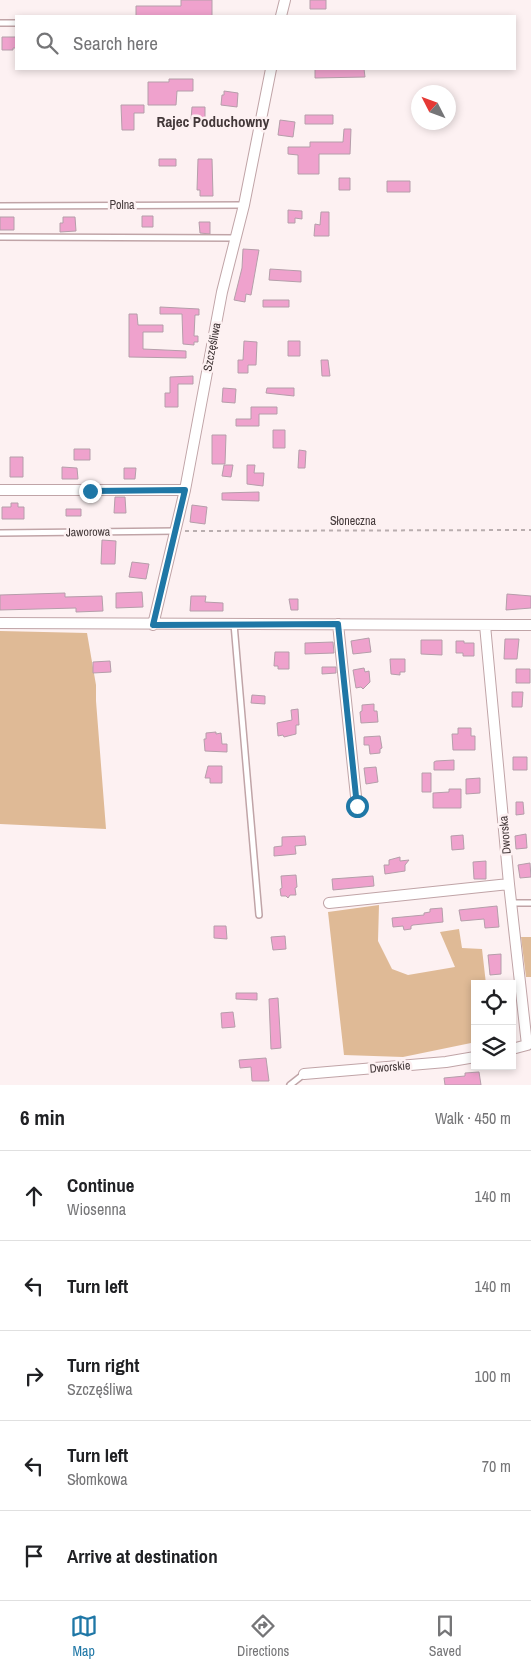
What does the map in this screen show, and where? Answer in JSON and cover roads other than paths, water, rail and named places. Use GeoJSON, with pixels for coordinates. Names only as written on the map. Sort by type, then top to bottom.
{"type":"FeatureCollection","features":[{"type":"Feature","properties":{"kind":"street"},"geometry":{"type":"LineString","coordinates":[[282,15],[285,0]]}},
{"type":"Feature","properties":{"kind":"street","name":"Szczęśliwa"},"geometry":{"type":"LineString","coordinates":[[153,625],[185,490],[222,292],[234,238],[244,205],[271,70]]}},
{"type":"Feature","properties":{"kind":"street"},"geometry":{"type":"LineString","coordinates":[[0,490],[185,490]]}},
{"type":"Feature","properties":{"kind":"street"},"geometry":{"type":"LineString","coordinates":[[0,623],[531,625]]}},
{"type":"Feature","properties":{"kind":"street"},"geometry":{"type":"LineString","coordinates":[[338,624],[357,806]]}},
{"type":"Feature","properties":{"kind":"street","name":"Dworska"},"geometry":{"type":"LineString","coordinates":[[485,624],[510,884],[529,1044]]}},
{"type":"Feature","properties":{"kind":"street"},"geometry":{"type":"LineString","coordinates":[[328,904],[510,884]]}},
{"type":"Feature","properties":{"kind":"street"},"geometry":{"type":"LineString","coordinates":[[516,1048],[529,1044]]}},
{"type":"Feature","properties":{"kind":"street","name":"Dworskie"},"geometry":{"type":"LineString","coordinates":[[304,1074],[446,1062],[471,1058]]}},
{"type":"Feature","properties":{"kind":"lane"},"geometry":{"type":"LineString","coordinates":[[0,23],[15,23]]}},
{"type":"Feature","properties":{"kind":"lane","name":"Polna"},"geometry":{"type":"LineString","coordinates":[[0,206],[244,205]]}},
{"type":"Feature","properties":{"kind":"lane"},"geometry":{"type":"LineString","coordinates":[[0,237],[234,238]]}},
{"type":"Feature","properties":{"kind":"lane","name":"Jaworowa"},"geometry":{"type":"LineString","coordinates":[[0,533],[176,531]]}},
{"type":"Feature","properties":{"kind":"lane"},"geometry":{"type":"LineString","coordinates":[[234,624],[259,915]]}},
{"type":"Feature","properties":{"kind":"lane"},"geometry":{"type":"LineString","coordinates":[[512,903],[531,903]]}},
{"type":"Feature","properties":{"kind":"lane"},"geometry":{"type":"LineString","coordinates":[[290,1085],[304,1074]]}},
{"type":"Feature","properties":{"kind":"district","name":"Rajec Poduchowny"},"geometry":{"type":"Point","coordinates":[213,122]}}]}
